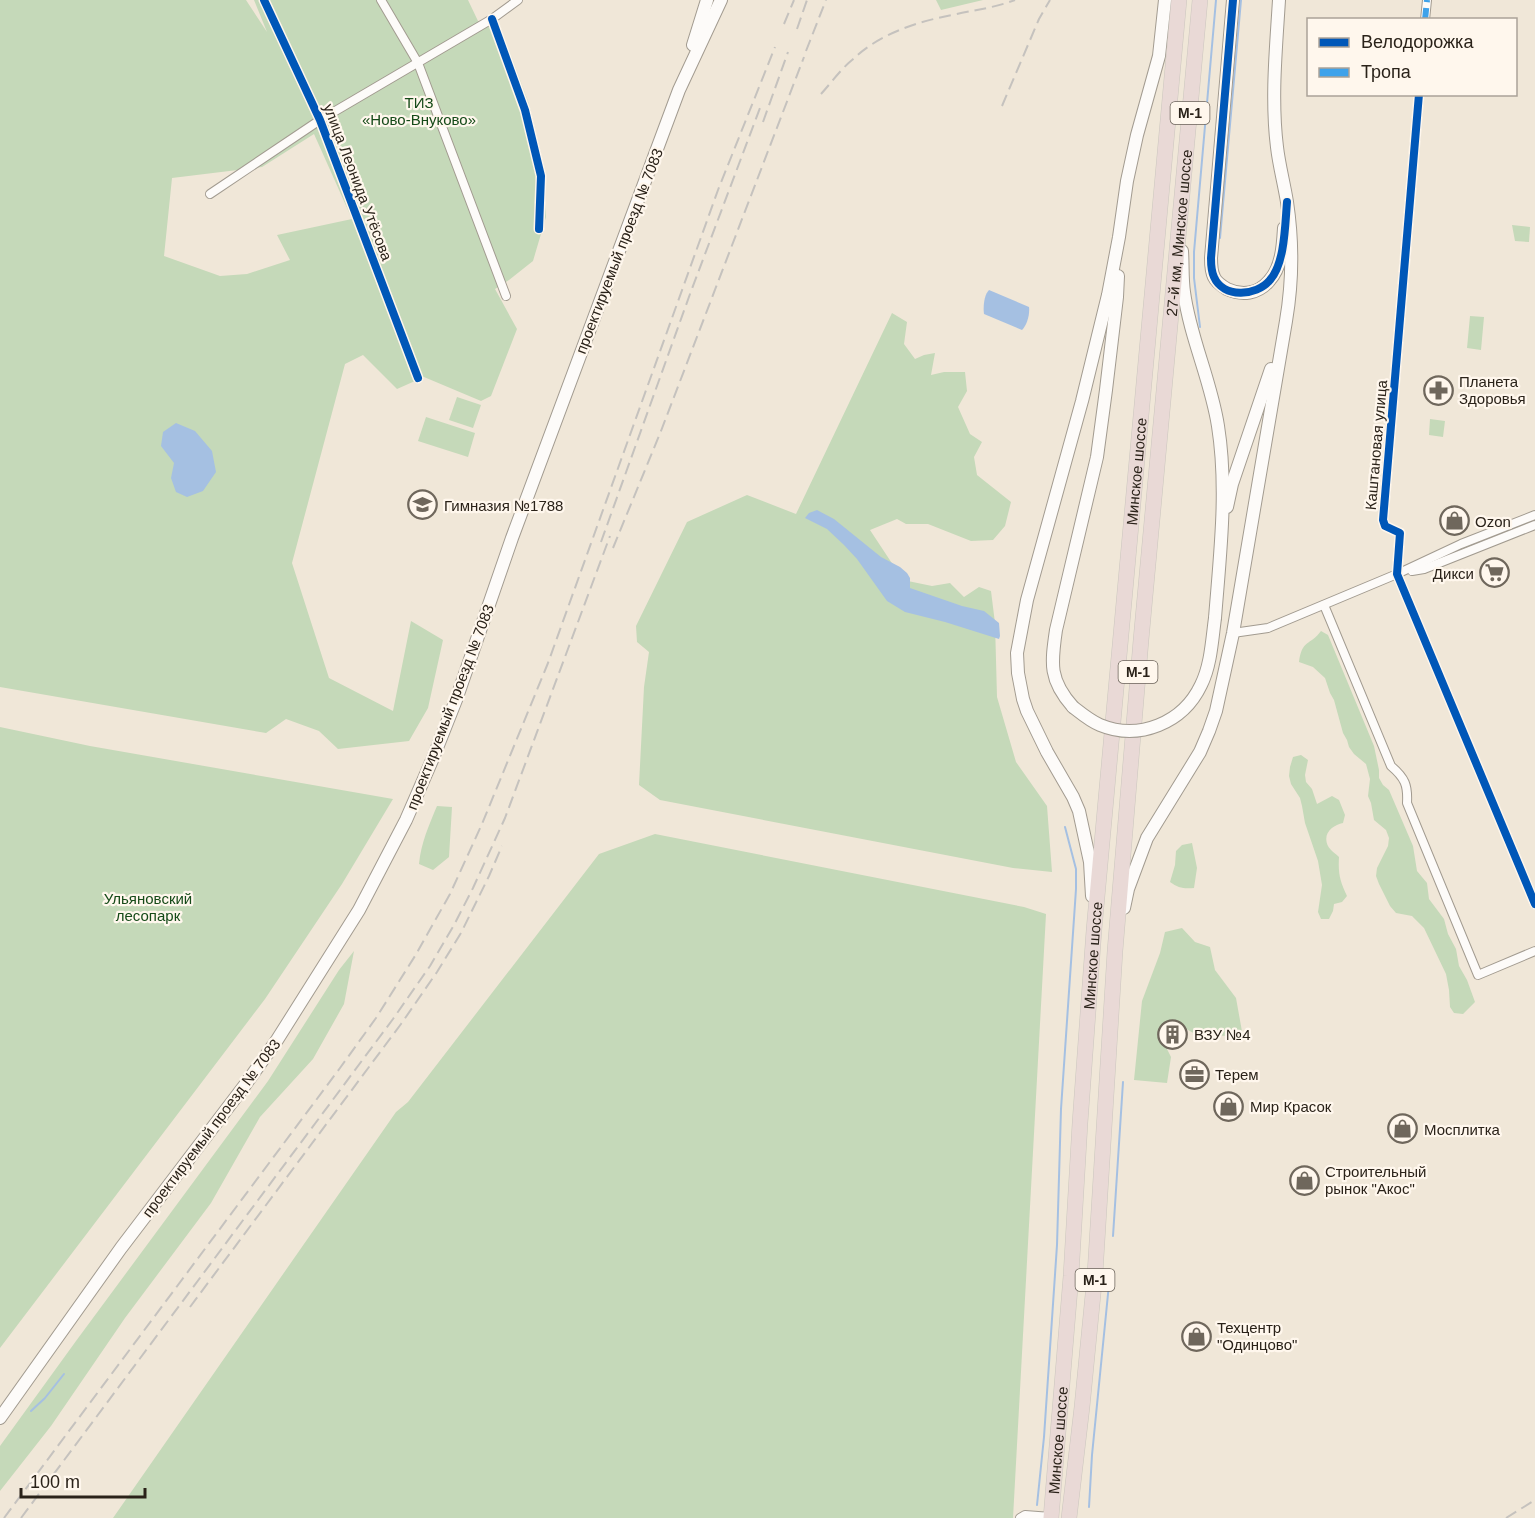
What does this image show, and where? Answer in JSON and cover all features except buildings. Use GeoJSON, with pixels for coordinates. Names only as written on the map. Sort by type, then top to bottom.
{"type":"FeatureCollection","features":[{"type":"Feature","properties":{"kind":"highway","name":"27-й км, Минское шоссе"},"geometry":{"type":"LineString","coordinates":[[1144,393],[1178,0]]}},
{"type":"Feature","properties":{"kind":"highway","name":"27-й км, Минское шоссе"},"geometry":{"type":"LineString","coordinates":[[1164,393],[1200,0]]}},
{"type":"Feature","properties":{"kind":"highway","name":"Минское шоссе"},"geometry":{"type":"LineString","coordinates":[[1051,1517],[1071,1276],[1095,930],[1144,393]]}},
{"type":"Feature","properties":{"kind":"highway","name":"Минское шоссе"},"geometry":{"type":"LineString","coordinates":[[1069,1518],[1095,1274],[1115,951],[1164,393]]}},
{"type":"Feature","properties":{"kind":"main road","name":"проектируемый проезд № 7083"},"geometry":{"type":"LineString","coordinates":[[682,84],[706,0]]}},
{"type":"Feature","properties":{"kind":"main road","name":"проектируемый проезд № 7083"},"geometry":{"type":"LineString","coordinates":[[0,1418],[121,1248],[277,1040],[358,910],[406,820],[456,700],[535,476],[682,84],[721,0]]}},
{"type":"Feature","properties":{"kind":"main road"},"geometry":{"type":"LineString","coordinates":[[1095,930],[1090,862],[1079,811],[1027,711],[1018,673],[1017,653],[1027,600],[1108,295],[1127,181],[1159,56],[1165,0]]}},
{"type":"Feature","properties":{"kind":"main road"},"geometry":{"type":"LineString","coordinates":[[1131,166],[1164,68],[1178,0]]}},
{"type":"Feature","properties":{"kind":"main road"},"geometry":{"type":"LineString","coordinates":[[1233,0],[1211,258],[1214,279],[1222,286],[1242,294],[1253,292],[1270,280],[1282,251],[1287,202]]}},
{"type":"Feature","properties":{"kind":"main road"},"geometry":{"type":"LineString","coordinates":[[1115,951],[1128,889],[1147,838],[1200,752],[1209,731],[1216,711],[1233,633],[1291,291],[1292,246],[1277,147],[1275,108],[1279,0]]}},
{"type":"Feature","properties":{"kind":"main road"},"geometry":{"type":"LineString","coordinates":[[1119,237],[1117,297],[1097,457],[1056,630],[1053,672],[1063,695],[1086,717],[1099,724],[1121,730],[1144,730],[1173,718],[1190,703],[1202,684],[1207,669],[1215,618],[1222,528],[1222,469],[1218,426],[1184,291],[1181,202]]}},
{"type":"Feature","properties":{"kind":"main road"},"geometry":{"type":"LineString","coordinates":[[1222,528],[1232,484],[1286,321]]}},
{"type":"Feature","properties":{"kind":"street","name":"улица Леонида Утёсова"},"geometry":{"type":"LineString","coordinates":[[264,0],[320,120],[418,378]]}},
{"type":"Feature","properties":{"kind":"street"},"geometry":{"type":"LineString","coordinates":[[381,0],[418,63],[506,296]]}},
{"type":"Feature","properties":{"kind":"street"},"geometry":{"type":"LineString","coordinates":[[210,194],[320,120],[492,19],[518,0]]}},
{"type":"Feature","properties":{"kind":"street"},"geometry":{"type":"LineString","coordinates":[[1425,18],[1426,0]]}},
{"type":"Feature","properties":{"kind":"street"},"geometry":{"type":"LineString","coordinates":[[492,19],[525,110],[541,176],[539,229]]}},
{"type":"Feature","properties":{"kind":"street","name":"Каштановая улица"},"geometry":{"type":"LineString","coordinates":[[1419,96],[1383,520],[1385,526],[1400,532],[1397,574],[1535,904]]}},
{"type":"Feature","properties":{"kind":"street"},"geometry":{"type":"LineString","coordinates":[[1233,633],[1268,628],[1397,574],[1461,544],[1535,515]]}},
{"type":"Feature","properties":{"kind":"street"},"geometry":{"type":"LineString","coordinates":[[1397,574],[1424,568],[1535,525]]}},
{"type":"Feature","properties":{"kind":"street"},"geometry":{"type":"LineString","coordinates":[[1324,605],[1391,766],[1405,781],[1407,803],[1478,975],[1535,951]]}},
{"type":"Feature","properties":{"kind":"street"},"geometry":{"type":"LineString","coordinates":[[1020,1518],[1025,1515],[1051,1517]]}},
{"type":"Feature","properties":{"kind":"green space","name":"ТИЗ «Ново-Внуково»"},"geometry":{"type":"Polygon","coordinates":[[[0,0],[246,0],[267,32],[254,0],[468,0],[478,21],[499,23],[529,104],[542,163],[546,217],[533,261],[495,289],[517,329],[491,396],[481,401],[424,377],[397,389],[363,355],[345,364],[292,563],[329,678],[393,711],[411,621],[443,640],[428,708],[409,741],[338,749],[319,731],[286,719],[266,733],[0,687],[0,0]],[[314,134],[262,167],[172,178],[164,256],[220,276],[247,274],[290,260],[277,235],[352,219],[314,134]]]}},
{"type":"Feature","properties":{"kind":"green space"},"geometry":{"type":"Polygon","coordinates":[[[936,0],[983,0],[941,10],[936,0]]]}},
{"type":"Feature","properties":{"kind":"green space"},"geometry":{"type":"Polygon","coordinates":[[[1512,225],[1530,227],[1529,242],[1515,241],[1512,225]]]}},
{"type":"Feature","properties":{"kind":"green space"},"geometry":{"type":"Polygon","coordinates":[[[892,313],[907,322],[904,344],[915,359],[935,353],[931,375],[944,372],[965,372],[967,391],[958,407],[970,434],[982,442],[974,457],[977,475],[1011,502],[1005,526],[993,540],[971,541],[928,524],[906,524],[897,519],[870,530],[903,580],[932,586],[950,583],[964,597],[979,587],[991,591],[995,623],[997,697],[1016,762],[1047,806],[1052,872],[1013,868],[660,800],[639,785],[644,687],[649,652],[637,642],[636,626],[687,522],[747,495],[796,514],[892,313]]]}},
{"type":"Feature","properties":{"kind":"green space"},"geometry":{"type":"Polygon","coordinates":[[[1470,316],[1484,317],[1481,350],[1467,348],[1470,316]]]}},
{"type":"Feature","properties":{"kind":"green space"},"geometry":{"type":"Polygon","coordinates":[[[457,397],[481,405],[473,428],[449,420],[457,397]]]}},
{"type":"Feature","properties":{"kind":"green space"},"geometry":{"type":"Polygon","coordinates":[[[426,417],[475,433],[468,457],[418,441],[426,417]]]}},
{"type":"Feature","properties":{"kind":"green space"},"geometry":{"type":"Polygon","coordinates":[[[1430,419],[1445,421],[1443,437],[1429,435],[1430,419]]]}},
{"type":"Feature","properties":{"kind":"green space"},"geometry":{"type":"Polygon","coordinates":[[[1321,631],[1328,635],[1374,746],[1379,778],[1389,790],[1413,846],[1417,871],[1427,883],[1429,899],[1444,919],[1448,934],[1456,949],[1459,966],[1475,1002],[1463,1014],[1454,1013],[1450,1007],[1446,974],[1424,928],[1412,916],[1396,913],[1390,906],[1376,876],[1389,838],[1386,830],[1374,820],[1368,796],[1370,779],[1366,764],[1349,747],[1325,678],[1313,667],[1299,662],[1304,646],[1321,631]]]}},
{"type":"Feature","properties":{"kind":"green space","name":"Ульяновский лесопарк"},"geometry":{"type":"Polygon","coordinates":[[[0,727],[90,746],[393,799],[342,884],[265,999],[0,1348],[0,727]]]}},
{"type":"Feature","properties":{"kind":"green space"},"geometry":{"type":"Polygon","coordinates":[[[1301,755],[1308,760],[1306,782],[1312,789],[1317,804],[1332,796],[1339,800],[1345,815],[1343,823],[1332,828],[1326,837],[1329,847],[1339,857],[1340,877],[1347,896],[1342,902],[1334,904],[1329,919],[1321,919],[1318,912],[1322,885],[1318,861],[1305,823],[1300,798],[1289,776],[1293,757],[1301,755]]]}},
{"type":"Feature","properties":{"kind":"green space"},"geometry":{"type":"Polygon","coordinates":[[[437,806],[452,807],[449,857],[433,870],[419,864],[423,841],[437,806]]]}},
{"type":"Feature","properties":{"kind":"green space"},"geometry":{"type":"Polygon","coordinates":[[[655,834],[1024,907],[1046,914],[1013,1518],[113,1518],[396,1112],[408,1102],[599,854],[655,834]]]}},
{"type":"Feature","properties":{"kind":"green space"},"geometry":{"type":"Polygon","coordinates":[[[1192,843],[1197,868],[1194,888],[1181,888],[1170,882],[1176,851],[1182,845],[1192,843]]]}},
{"type":"Feature","properties":{"kind":"green space"},"geometry":{"type":"Polygon","coordinates":[[[1182,928],[1195,942],[1210,947],[1215,970],[1236,998],[1243,1037],[1195,1034],[1178,1024],[1159,1033],[1171,1057],[1167,1083],[1134,1080],[1142,1001],[1160,953],[1165,932],[1182,928]]]}},
{"type":"Feature","properties":{"kind":"green space"},"geometry":{"type":"Polygon","coordinates":[[[354,951],[344,1004],[313,1059],[260,1117],[211,1203],[125,1318],[51,1426],[0,1491],[0,1446],[268,1081],[339,970],[354,951]]]}},
{"type":"Feature","properties":{"kind":"water"},"geometry":{"type":"Polygon","coordinates":[[[989,290],[1029,307],[1028,319],[1022,330],[984,314],[984,301],[989,290]]]}},
{"type":"Feature","properties":{"kind":"water"},"geometry":{"type":"Polygon","coordinates":[[[176,423],[195,431],[212,451],[216,472],[203,491],[187,497],[176,492],[171,478],[174,463],[161,446],[163,432],[176,423]]]}},
{"type":"Feature","properties":{"kind":"water"},"geometry":{"type":"Polygon","coordinates":[[[817,510],[834,519],[881,557],[900,567],[910,578],[910,588],[984,611],[999,623],[999,639],[905,612],[887,601],[844,545],[827,529],[805,518],[809,513],[817,510]]]}},
{"type":"Feature","properties":{"kind":"waterway"},"geometry":{"type":"LineString","coordinates":[[1200,327],[1194,278],[1194,252],[1216,0]]}},
{"type":"Feature","properties":{"kind":"waterway"},"geometry":{"type":"LineString","coordinates":[[1220,238],[1241,0]]}},
{"type":"Feature","properties":{"kind":"waterway"},"geometry":{"type":"LineString","coordinates":[[1037,1505],[1057,1245],[1061,1109],[1076,889],[1076,869],[1065,827]]}},
{"type":"Feature","properties":{"kind":"waterway"},"geometry":{"type":"LineString","coordinates":[[1113,1236],[1123,1082]]}},
{"type":"Feature","properties":{"kind":"waterway"},"geometry":{"type":"LineString","coordinates":[[1089,1507],[1109,1284]]}},
{"type":"Feature","properties":{"kind":"waterway"},"geometry":{"type":"LineString","coordinates":[[31,1411],[64,1374]]}},
{"type":"Feature","properties":{"kind":"railway"},"geometry":{"type":"LineString","coordinates":[[784,24],[794,0]]}},
{"type":"Feature","properties":{"kind":"railway"},"geometry":{"type":"LineString","coordinates":[[797,29],[807,0]]}},
{"type":"Feature","properties":{"kind":"railway"},"geometry":{"type":"LineString","coordinates":[[806,51],[826,0]]}},
{"type":"Feature","properties":{"kind":"railway"},"geometry":{"type":"LineString","coordinates":[[821,94],[848,64],[886,36],[925,21],[1015,0]]}},
{"type":"Feature","properties":{"kind":"railway"},"geometry":{"type":"LineString","coordinates":[[1002,106],[1039,19],[1050,0]]}},
{"type":"Feature","properties":{"kind":"railway"},"geometry":{"type":"LineString","coordinates":[[4,1518],[376,1018],[450,894],[482,824],[548,663],[718,190],[775,47]]}},
{"type":"Feature","properties":{"kind":"railway"},"geometry":{"type":"LineString","coordinates":[[763,122],[788,52]]}},
{"type":"Feature","properties":{"kind":"railway"},"geometry":{"type":"LineString","coordinates":[[613,548],[661,431],[804,57]]}},
{"type":"Feature","properties":{"kind":"railway"},"geometry":{"type":"LineString","coordinates":[[601,542],[760,108]]}},
{"type":"Feature","properties":{"kind":"railway"},"geometry":{"type":"LineString","coordinates":[[21,1518],[393,1019],[430,966],[473,888],[505,818],[610,536]]}},
{"type":"Feature","properties":{"kind":"railway"},"geometry":{"type":"LineString","coordinates":[[190,1307],[401,1024],[437,972],[461,933],[502,846]]}},
{"type":"Feature","properties":{"kind":"railway"},"geometry":{"type":"LineString","coordinates":[[1506,1518],[1535,1500]]}},
{"type":"Feature","properties":{"kind":"marked path"},"geometry":{"type":"LineString","coordinates":[[1425,18],[1427,0]]}},
{"type":"Feature","properties":{"kind":"cycle path"},"geometry":{"type":"LineString","coordinates":[[264,0],[320,120],[418,378]]}},
{"type":"Feature","properties":{"kind":"cycle path"},"geometry":{"type":"LineString","coordinates":[[1233,0],[1211,258],[1212,270],[1218,284],[1232,292],[1240,293],[1257,290],[1270,280],[1279,264],[1285,232],[1287,202]]}},
{"type":"Feature","properties":{"kind":"cycle path"},"geometry":{"type":"LineString","coordinates":[[492,19],[525,110],[541,176],[539,229]]}},
{"type":"Feature","properties":{"kind":"cycle path"},"geometry":{"type":"LineString","coordinates":[[1419,96],[1383,520],[1385,526],[1400,533],[1397,574],[1535,904]]}},
{"type":"Feature","properties":{"kind":"place","name":"Планета Здоровья"},"geometry":{"type":"Point","coordinates":[1438,390]}},
{"type":"Feature","properties":{"kind":"place","name":"Гимназия №1788"},"geometry":{"type":"Point","coordinates":[423,505]}},
{"type":"Feature","properties":{"kind":"place","name":"Ozon"},"geometry":{"type":"Point","coordinates":[1454,521]}},
{"type":"Feature","properties":{"kind":"place","name":"Дикси"},"geometry":{"type":"Point","coordinates":[1495,573]}},
{"type":"Feature","properties":{"kind":"place","name":"ВЗУ №4"},"geometry":{"type":"Point","coordinates":[1173,1034]}},
{"type":"Feature","properties":{"kind":"place","name":"Терем"},"geometry":{"type":"Point","coordinates":[1194,1074]}},
{"type":"Feature","properties":{"kind":"place","name":"Мир Красок"},"geometry":{"type":"Point","coordinates":[1229,1106]}},
{"type":"Feature","properties":{"kind":"place","name":"Мосплитка"},"geometry":{"type":"Point","coordinates":[1403,1129]}},
{"type":"Feature","properties":{"kind":"place","name":"Строительный рынок \"Акос\""},"geometry":{"type":"Point","coordinates":[1304,1180]}},
{"type":"Feature","properties":{"kind":"place","name":"Техцентр \"Одинцово\""},"geometry":{"type":"Point","coordinates":[1196,1336]}}]}
